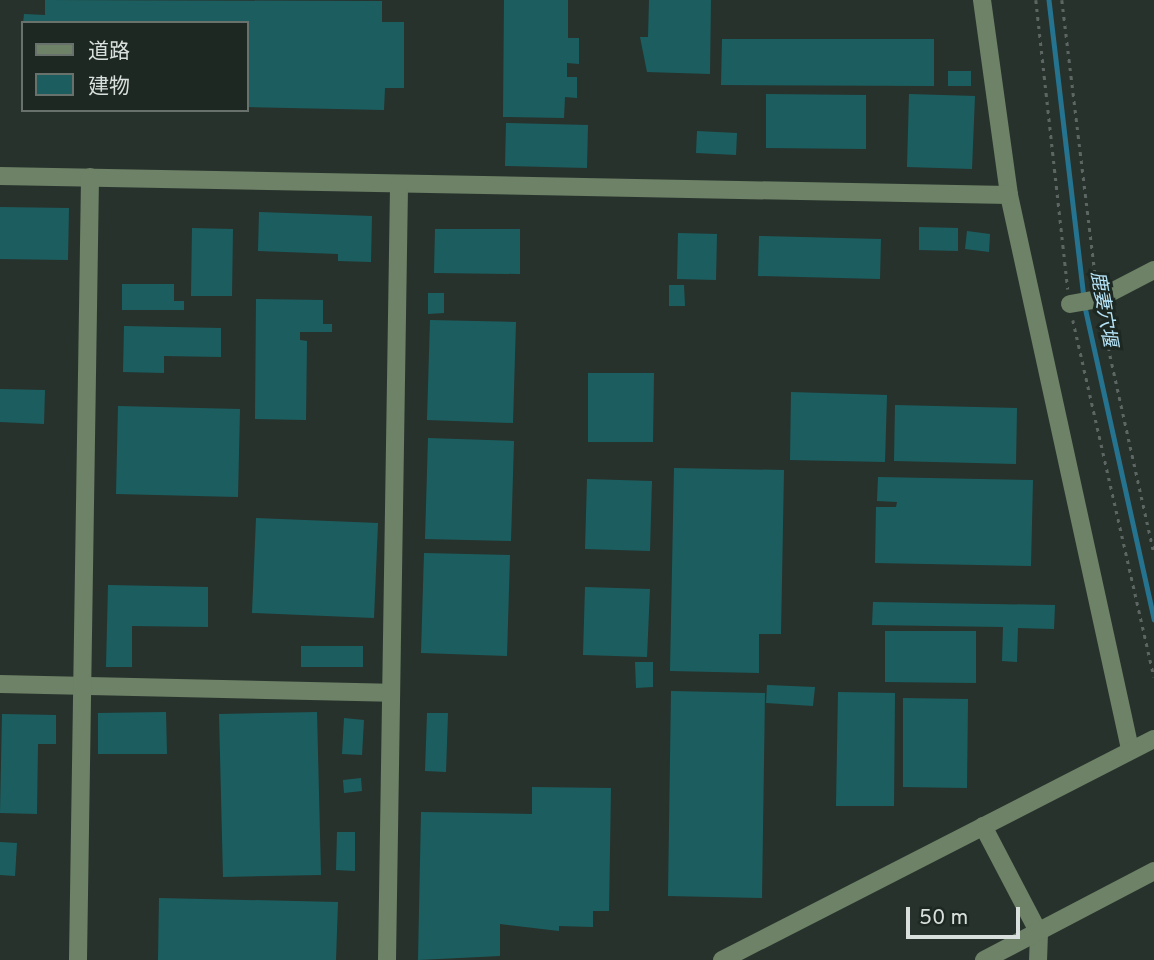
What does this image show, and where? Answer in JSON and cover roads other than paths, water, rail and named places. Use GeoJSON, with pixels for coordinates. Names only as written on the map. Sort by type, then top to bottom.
{"type":"FeatureCollection","features":[{"type":"Feature","properties":{"kind":"street"},"geometry":{"type":"LineString","coordinates":[[982,0],[1009,195],[1130,750]]}},
{"type":"Feature","properties":{"kind":"street"},"geometry":{"type":"LineString","coordinates":[[0,176],[1009,195]]}},
{"type":"Feature","properties":{"kind":"street"},"geometry":{"type":"LineString","coordinates":[[78,960],[90,177]]}},
{"type":"Feature","properties":{"kind":"street"},"geometry":{"type":"LineString","coordinates":[[387,960],[399,184]]}},
{"type":"Feature","properties":{"kind":"street"},"geometry":{"type":"LineString","coordinates":[[1078,301],[1154,270]]}},
{"type":"Feature","properties":{"kind":"street"},"geometry":{"type":"LineString","coordinates":[[0,684],[390,693]]}},
{"type":"Feature","properties":{"kind":"street"},"geometry":{"type":"LineString","coordinates":[[722,960],[1154,739]]}},
{"type":"Feature","properties":{"kind":"street"},"geometry":{"type":"LineString","coordinates":[[983,827],[1039,933],[1038,960]]}},
{"type":"Feature","properties":{"kind":"street"},"geometry":{"type":"LineString","coordinates":[[984,960],[1149,873],[1154,891]]}},
{"type":"Feature","properties":{"kind":"waterway","name":"鹿妻穴堰"},"geometry":{"type":"LineString","coordinates":[[1049,0],[1084,298]]}},
{"type":"Feature","properties":{"kind":"waterway","name":"鹿妻穴堰"},"geometry":{"type":"LineString","coordinates":[[1085,307],[1154,619]]}}]}
